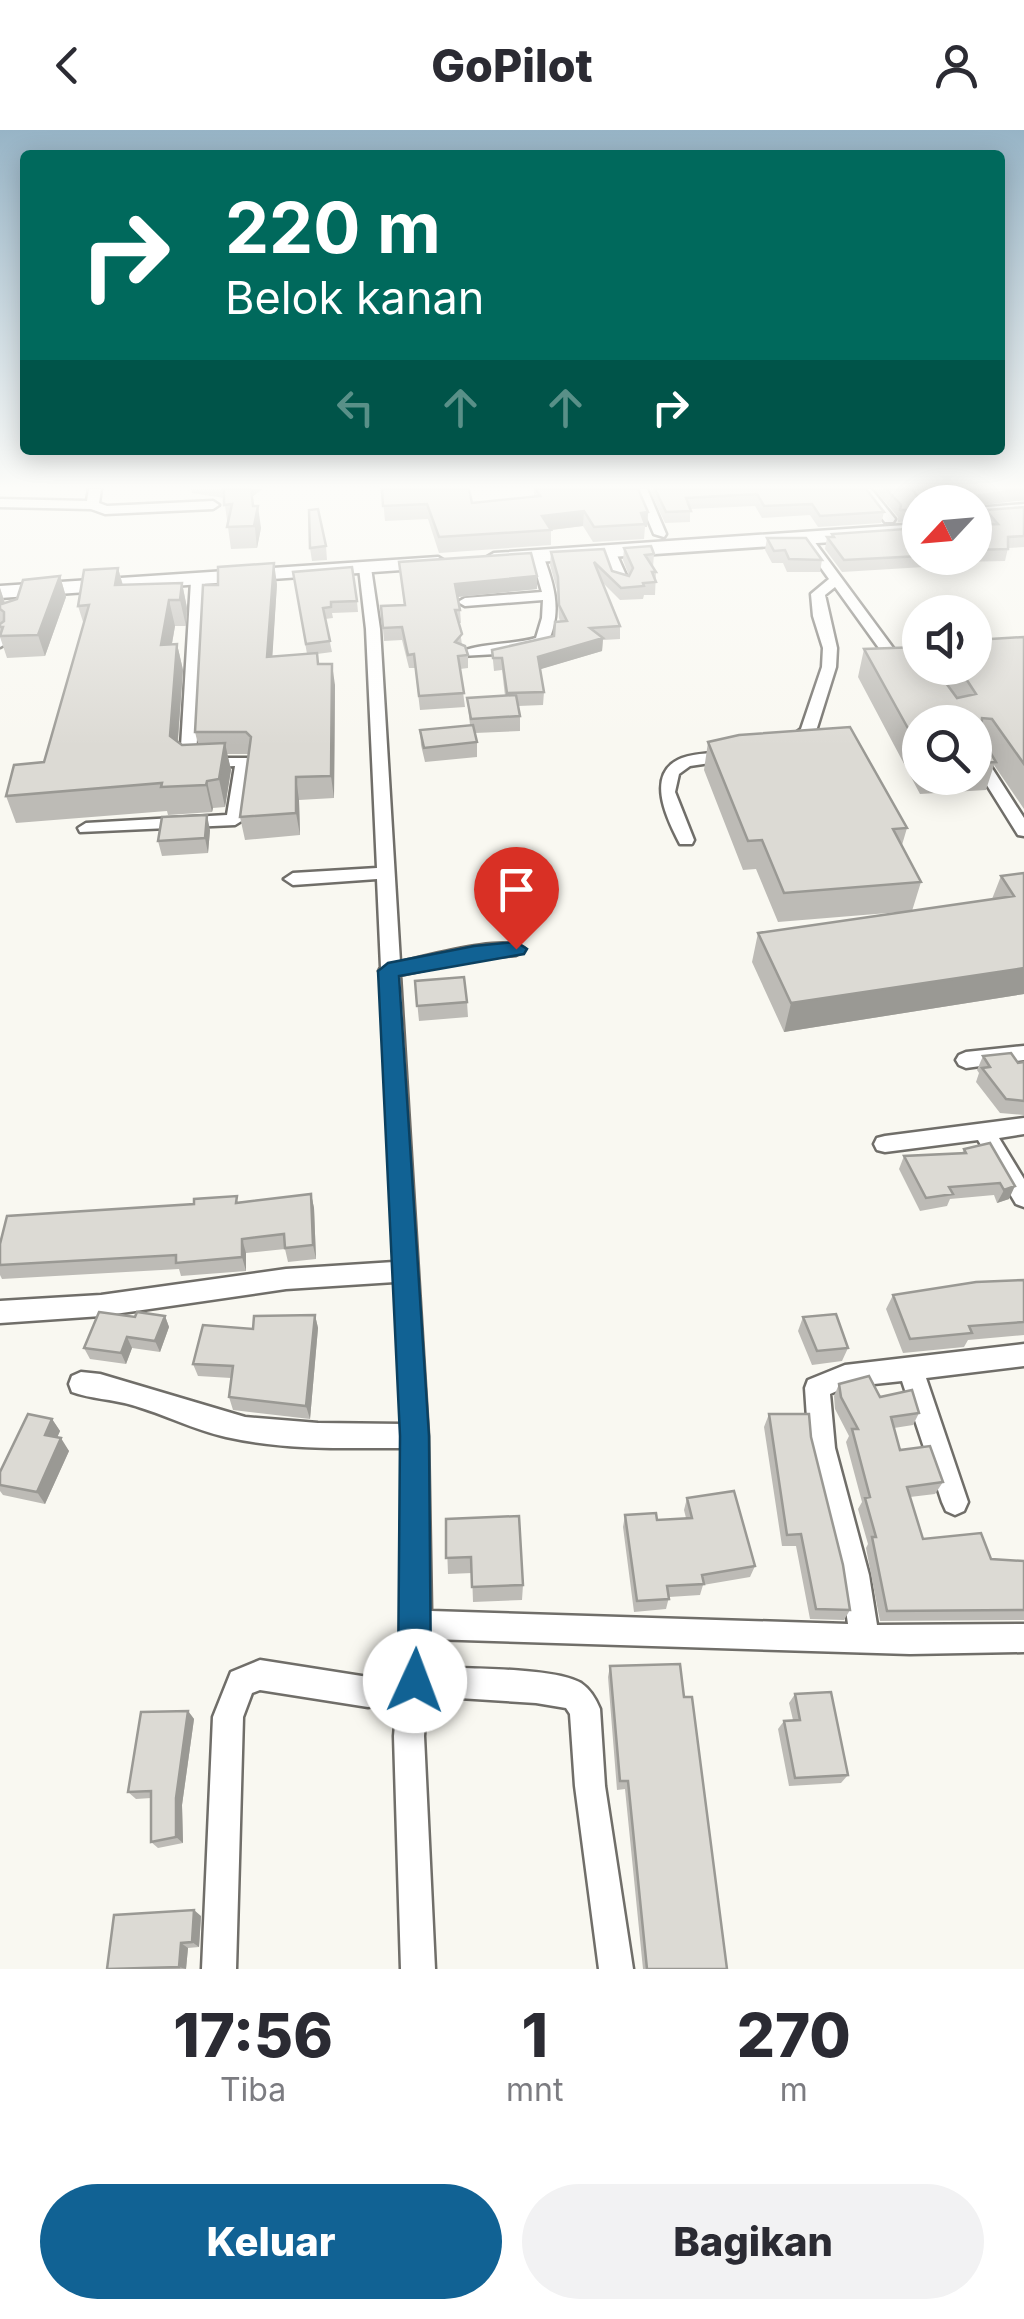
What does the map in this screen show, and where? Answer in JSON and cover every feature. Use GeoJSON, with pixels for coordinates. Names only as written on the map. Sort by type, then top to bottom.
{"type":"FeatureCollection","features":[{"type":"Feature","properties":{"kind":"highway"},"geometry":{"type":"LineString","coordinates":[[0,580],[92,575]]}},
{"type":"Feature","properties":{"kind":"highway"},"geometry":{"type":"LineString","coordinates":[[0,592],[19,600],[277,575]]}},
{"type":"Feature","properties":{"kind":"street"},"geometry":{"type":"LineString","coordinates":[[365,575],[373,629],[414,1436],[417,1624],[409,1736],[418,1969]]}},
{"type":"Feature","properties":{"kind":"street"},"geometry":{"type":"LineString","coordinates":[[466,653],[536,645],[552,620],[543,575]]}},
{"type":"Feature","properties":{"kind":"street"},"geometry":{"type":"LineString","coordinates":[[619,575],[622,582]]}},
{"type":"Feature","properties":{"kind":"street"},"geometry":{"type":"LineString","coordinates":[[831,575],[894,659],[902,662]]}},
{"type":"Feature","properties":{"kind":"street"},"geometry":{"type":"LineString","coordinates":[[86,828],[236,820],[244,761],[188,763],[198,581]]}},
{"type":"Feature","properties":{"kind":"street"},"geometry":{"type":"LineString","coordinates":[[764,750],[796,742],[808,732],[816,697],[829,667],[830,648],[818,616],[818,594],[835,581]]}},
{"type":"Feature","properties":{"kind":"street"},"geometry":{"type":"LineString","coordinates":[[465,602],[550,595]]}},
{"type":"Feature","properties":{"kind":"street"},"geometry":{"type":"LineString","coordinates":[[0,634],[0,643]]}},
{"type":"Feature","properties":{"kind":"street"},"geometry":{"type":"LineString","coordinates":[[686,840],[667,792],[672,772],[686,762],[746,753]]}},
{"type":"Feature","properties":{"kind":"street"},"geometry":{"type":"LineString","coordinates":[[992,781],[1024,831]]}},
{"type":"Feature","properties":{"kind":"street"},"geometry":{"type":"LineString","coordinates":[[293,879],[383,873]]}},
{"type":"Feature","properties":{"kind":"street"},"geometry":{"type":"LineString","coordinates":[[388,971],[474,953],[516,949]]}},
{"type":"Feature","properties":{"kind":"street"},"geometry":{"type":"LineString","coordinates":[[966,1060],[1024,1054]]}},
{"type":"Feature","properties":{"kind":"street"},"geometry":{"type":"LineString","coordinates":[[886,1144],[1024,1126]]}},
{"type":"Feature","properties":{"kind":"street"},"geometry":{"type":"LineString","coordinates":[[988,1133],[992,1148],[1024,1198]]}},
{"type":"Feature","properties":{"kind":"street"},"geometry":{"type":"LineString","coordinates":[[0,1312],[158,1298],[271,1280],[361,1278],[407,1269]]}},
{"type":"Feature","properties":{"kind":"street"},"geometry":{"type":"LineString","coordinates":[[864,1636],[855,1575],[822,1448],[816,1391],[820,1385],[844,1376],[1024,1355]]}},
{"type":"Feature","properties":{"kind":"street"},"geometry":{"type":"LineString","coordinates":[[911,1370],[954,1502]]}},
{"type":"Feature","properties":{"kind":"street"},"geometry":{"type":"LineString","coordinates":[[82,1384],[124,1388],[199,1416],[254,1429],[313,1435],[414,1436]]}},
{"type":"Feature","properties":{"kind":"street"},"geometry":{"type":"LineString","coordinates":[[417,1624],[503,1630],[1024,1638]]}},
{"type":"Feature","properties":{"kind":"street"},"geometry":{"type":"LineString","coordinates":[[219,1969],[228,1716],[241,1682],[260,1675],[368,1692],[400,1688],[415,1681],[536,1688],[574,1695],[582,1702],[616,1969]]}},
{"type":"Feature","properties":{"kind":"building"},"geometry":{"type":"Polygon","coordinates":[[[83,575],[117,575],[115,585],[182,583],[180,600],[169,600],[161,645],[177,644],[170,736],[182,745],[225,743],[219,779],[207,781],[206,785],[161,787],[162,783],[6,796],[14,765],[44,762],[89,605],[78,606],[83,575]]]}},
{"type":"Feature","properties":{"kind":"building"},"geometry":{"type":"Polygon","coordinates":[[[218,575],[273,575],[267,657],[317,653],[318,664],[332,664],[331,776],[296,777],[296,813],[240,817],[251,737],[246,732],[195,732],[203,585],[218,585],[218,575]]]}},
{"type":"Feature","properties":{"kind":"building"},"geometry":{"type":"Polygon","coordinates":[[[294,575],[353,575],[357,601],[331,602],[331,607],[323,608],[330,641],[306,644],[294,575]]]}},
{"type":"Feature","properties":{"kind":"building"},"geometry":{"type":"Polygon","coordinates":[[[401,575],[537,576],[455,584],[460,610],[455,610],[462,634],[455,642],[465,646],[468,655],[458,656],[464,693],[419,696],[414,654],[408,655],[402,627],[383,628],[381,606],[405,605],[401,575]]]}},
{"type":"Feature","properties":{"kind":"building"},"geometry":{"type":"Polygon","coordinates":[[[599,575],[620,626],[590,628],[603,638],[538,657],[544,692],[507,693],[502,658],[493,658],[492,650],[554,636],[555,622],[567,621],[559,605],[558,577],[599,575]]]}},
{"type":"Feature","properties":{"kind":"building"},"geometry":{"type":"Polygon","coordinates":[[[607,575],[653,575],[656,582],[621,588],[607,575]]]}},
{"type":"Feature","properties":{"kind":"building"},"geometry":{"type":"Polygon","coordinates":[[[60,576],[38,635],[0,636],[4,612],[0,603],[17,599],[23,580],[60,576]]]}},
{"type":"Feature","properties":{"kind":"building"},"geometry":{"type":"Polygon","coordinates":[[[1024,637],[1024,764],[992,719],[992,705],[902,705],[902,718],[864,649],[902,648],[902,685],[947,685],[957,698],[976,694],[970,685],[992,685],[992,639],[1024,637]]]}},
{"type":"Feature","properties":{"kind":"building"},"geometry":{"type":"Polygon","coordinates":[[[516,695],[520,716],[471,719],[467,698],[516,695]]]}},
{"type":"Feature","properties":{"kind":"building"},"geometry":{"type":"Polygon","coordinates":[[[473,725],[477,742],[424,748],[420,730],[473,725]]]}},
{"type":"Feature","properties":{"kind":"building"},"geometry":{"type":"Polygon","coordinates":[[[850,727],[907,828],[893,829],[921,882],[784,893],[762,840],[748,841],[708,742],[739,735],[850,727]]]}},
{"type":"Feature","properties":{"kind":"building"},"geometry":{"type":"Polygon","coordinates":[[[207,815],[205,838],[158,841],[162,817],[207,815]]]}},
{"type":"Feature","properties":{"kind":"building"},"geometry":{"type":"Polygon","coordinates":[[[1024,873],[1024,968],[791,1003],[758,933],[1014,896],[1001,876],[1024,873]]]}},
{"type":"Feature","properties":{"kind":"building"},"geometry":{"type":"Polygon","coordinates":[[[464,977],[467,1002],[417,1006],[415,981],[464,977]]]}},
{"type":"Feature","properties":{"kind":"building"},"geometry":{"type":"Polygon","coordinates":[[[1011,1053],[1018,1063],[1024,1062],[1024,1101],[1006,1099],[982,1068],[990,1067],[983,1056],[1011,1053]]]}},
{"type":"Feature","properties":{"kind":"building"},"geometry":{"type":"Polygon","coordinates":[[[990,1143],[1015,1186],[1004,1190],[1000,1183],[949,1187],[953,1194],[926,1198],[904,1156],[966,1153],[964,1149],[990,1143]]]}},
{"type":"Feature","properties":{"kind":"building"},"geometry":{"type":"Polygon","coordinates":[[[311,1194],[313,1245],[285,1248],[284,1234],[242,1239],[242,1257],[176,1263],[176,1255],[0,1265],[7,1216],[194,1204],[194,1199],[237,1196],[236,1203],[311,1194]]]}},
{"type":"Feature","properties":{"kind":"building"},"geometry":{"type":"Polygon","coordinates":[[[1024,1280],[1024,1322],[969,1326],[972,1333],[910,1339],[893,1295],[976,1282],[1024,1280]]]}},
{"type":"Feature","properties":{"kind":"building"},"geometry":{"type":"Polygon","coordinates":[[[99,1312],[165,1316],[155,1341],[127,1337],[121,1353],[84,1348],[99,1312]]]}},
{"type":"Feature","properties":{"kind":"building"},"geometry":{"type":"Polygon","coordinates":[[[836,1314],[848,1348],[817,1351],[803,1317],[836,1314]]]}},
{"type":"Feature","properties":{"kind":"building"},"geometry":{"type":"Polygon","coordinates":[[[315,1315],[306,1406],[229,1397],[233,1366],[193,1364],[203,1325],[253,1329],[254,1316],[315,1315]]]}},
{"type":"Feature","properties":{"kind":"building"},"geometry":{"type":"Polygon","coordinates":[[[869,1376],[880,1397],[912,1390],[919,1413],[891,1417],[900,1450],[930,1446],[943,1482],[907,1487],[923,1539],[981,1533],[991,1559],[1024,1561],[1024,1610],[887,1611],[872,1537],[876,1537],[865,1498],[870,1497],[852,1429],[858,1429],[841,1397],[839,1384],[869,1376]]]}},
{"type":"Feature","properties":{"kind":"building"},"geometry":{"type":"Polygon","coordinates":[[[28,1414],[52,1419],[45,1435],[61,1438],[37,1492],[0,1485],[0,1472],[28,1414]]]}},
{"type":"Feature","properties":{"kind":"building"},"geometry":{"type":"Polygon","coordinates":[[[769,1414],[809,1414],[850,1610],[816,1609],[801,1534],[787,1535],[769,1414]]]}},
{"type":"Feature","properties":{"kind":"building"},"geometry":{"type":"Polygon","coordinates":[[[734,1491],[755,1566],[702,1575],[704,1584],[667,1586],[669,1599],[637,1601],[625,1515],[656,1513],[657,1520],[692,1518],[687,1498],[734,1491]]]}},
{"type":"Feature","properties":{"kind":"building"},"geometry":{"type":"Polygon","coordinates":[[[519,1516],[523,1585],[472,1587],[471,1557],[446,1558],[446,1519],[519,1516]]]}},
{"type":"Feature","properties":{"kind":"building"},"geometry":{"type":"Polygon","coordinates":[[[680,1664],[684,1697],[692,1697],[727,1969],[647,1969],[628,1781],[620,1781],[610,1666],[680,1664]]]}},
{"type":"Feature","properties":{"kind":"building"},"geometry":{"type":"Polygon","coordinates":[[[831,1692],[848,1775],[795,1778],[784,1721],[800,1720],[795,1694],[831,1692]]]}},
{"type":"Feature","properties":{"kind":"building"},"geometry":{"type":"Polygon","coordinates":[[[188,1711],[176,1798],[176,1837],[151,1842],[151,1791],[128,1792],[141,1712],[188,1711]]]}},
{"type":"Feature","properties":{"kind":"building"},"geometry":{"type":"Polygon","coordinates":[[[194,1910],[192,1942],[181,1943],[179,1967],[107,1969],[114,1915],[194,1910]]]}},
{"type":"Feature","properties":{"kind":"route"},"geometry":{"type":"LineString","coordinates":[[415,1681],[414,1436],[388,971],[474,953],[516,949]]}}]}
